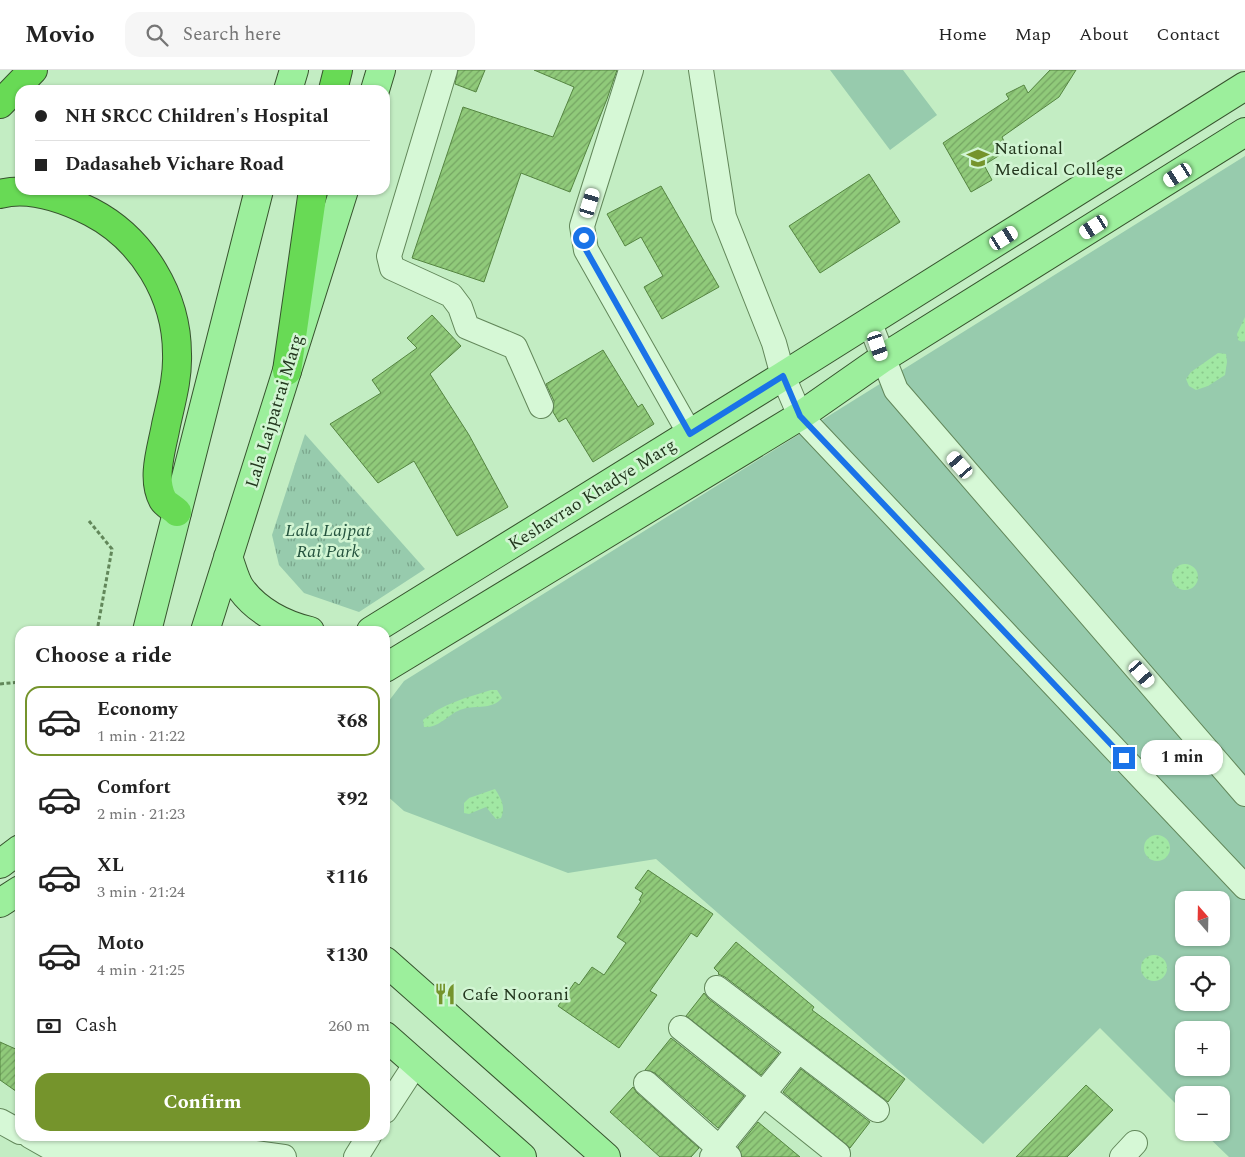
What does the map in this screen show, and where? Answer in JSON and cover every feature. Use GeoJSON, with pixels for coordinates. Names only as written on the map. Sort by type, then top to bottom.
{"type":"FeatureCollection","features":[{"type":"Feature","properties":{"kind":"highway"},"geometry":{"type":"LineString","coordinates":[[19,85],[34,70]]}},
{"type":"Feature","properties":{"kind":"highway"},"geometry":{"type":"LineString","coordinates":[[334,85],[338,70]]}},
{"type":"Feature","properties":{"kind":"highway"},"geometry":{"type":"LineString","coordinates":[[0,104],[15,89]]}},
{"type":"Feature","properties":{"kind":"highway"},"geometry":{"type":"LineString","coordinates":[[0,194],[15,194]]}},
{"type":"Feature","properties":{"kind":"highway"},"geometry":{"type":"LineString","coordinates":[[40,195],[59,198],[94,214],[120,231],[141,253],[158,279],[169,304],[177,354],[175,382],[158,467],[158,484],[163,501],[177,512]]}},
{"type":"Feature","properties":{"kind":"highway"},"geometry":{"type":"LineString","coordinates":[[287,371],[304,238],[312,195]]}},
{"type":"Feature","properties":{"kind":"main road"},"geometry":{"type":"LineString","coordinates":[[290,85],[294,70]]}},
{"type":"Feature","properties":{"kind":"main road"},"geometry":{"type":"LineString","coordinates":[[377,85],[382,70]]}},
{"type":"Feature","properties":{"kind":"main road","name":"Keshavrao Khadye Marg"},"geometry":{"type":"LineString","coordinates":[[379,626],[690,434],[1245,86]]}},
{"type":"Feature","properties":{"kind":"main road"},"geometry":{"type":"LineString","coordinates":[[390,668],[800,416],[883,358],[1245,132]]}},
{"type":"Feature","properties":{"kind":"main road"},"geometry":{"type":"LineString","coordinates":[[148,626],[258,195]]}},
{"type":"Feature","properties":{"kind":"main road","name":"Lala Lajpatrai Marg"},"geometry":{"type":"LineString","coordinates":[[207,626],[342,195]]}},
{"type":"Feature","properties":{"kind":"main road"},"geometry":{"type":"LineString","coordinates":[[228,557],[240,589],[265,612],[290,626]]}},
{"type":"Feature","properties":{"kind":"main road"},"geometry":{"type":"LineString","coordinates":[[0,864],[15,853]]}},
{"type":"Feature","properties":{"kind":"main road"},"geometry":{"type":"LineString","coordinates":[[0,903],[15,893]]}},
{"type":"Feature","properties":{"kind":"main road"},"geometry":{"type":"LineString","coordinates":[[0,913],[15,908]]}},
{"type":"Feature","properties":{"kind":"main road"},"geometry":{"type":"LineString","coordinates":[[390,965],[606,1157]]}},
{"type":"Feature","properties":{"kind":"main road"},"geometry":{"type":"LineString","coordinates":[[390,1041],[415,1065],[522,1157]]}},
{"type":"Feature","properties":{"kind":"street"},"geometry":{"type":"LineString","coordinates":[[445,70],[390,256],[392,268],[451,295],[460,307],[467,328],[515,347],[541,406]]}},
{"type":"Feature","properties":{"kind":"street"},"geometry":{"type":"LineString","coordinates":[[631,70],[582,226],[586,250],[690,434]]}},
{"type":"Feature","properties":{"kind":"street"},"geometry":{"type":"LineString","coordinates":[[701,70],[724,217],[774,343],[783,376],[800,416],[1245,887]]}},
{"type":"Feature","properties":{"kind":"street"},"geometry":{"type":"LineString","coordinates":[[869,321],[896,390],[1245,794]]}},
{"type":"Feature","properties":{"kind":"street"},"geometry":{"type":"LineString","coordinates":[[717,988],[877,1110]]}},
{"type":"Feature","properties":{"kind":"street"},"geometry":{"type":"LineString","coordinates":[[681,1028],[838,1154]]}},
{"type":"Feature","properties":{"kind":"street"},"geometry":{"type":"LineString","coordinates":[[646,1083],[720,1154],[763,1094],[798,1051]]}},
{"type":"Feature","properties":{"kind":"street"},"geometry":{"type":"LineString","coordinates":[[390,1103],[415,1065]]}},
{"type":"Feature","properties":{"kind":"street"},"geometry":{"type":"LineString","coordinates":[[0,1121],[15,1129]]}},
{"type":"Feature","properties":{"kind":"street"},"geometry":{"type":"LineString","coordinates":[[39,1141],[60,1153],[255,1154],[284,1157]]}},
{"type":"Feature","properties":{"kind":"street"},"geometry":{"type":"LineString","coordinates":[[356,1157],[366,1141]]}},
{"type":"Feature","properties":{"kind":"path"},"geometry":{"type":"LineString","coordinates":[[89,521],[112,549],[98,626]]}},
{"type":"Feature","properties":{"kind":"path"},"geometry":{"type":"LineString","coordinates":[[0,684],[15,682]]}},
{"type":"Feature","properties":{"kind":"green space"},"geometry":{"type":"Polygon","coordinates":[[[830,70],[903,70],[937,115],[890,150],[830,70]]]}},
{"type":"Feature","properties":{"kind":"green space"},"geometry":{"type":"Polygon","coordinates":[[[1245,156],[1245,1157],[1229,1157],[1212,1141],[1230,1141],[1230,1086],[1175,1086],[1175,1103],[1100,1028],[983,1144],[656,859],[568,873],[404,811],[390,798],[390,699],[404,681],[1245,156]]]}},
{"type":"Feature","properties":{"kind":"green space","name":"Lala Lajpat Rai Park"},"geometry":{"type":"Polygon","coordinates":[[[305,434],[425,569],[359,612],[304,593],[279,565],[272,535],[305,434]]]}},
{"type":"Feature","properties":{"kind":"sand"},"geometry":{"type":"Polygon","coordinates":[[[1245,317],[1245,341],[1242,342],[1238,340],[1237,334],[1245,317]]]}},
{"type":"Feature","properties":{"kind":"sand"},"geometry":{"type":"Polygon","coordinates":[[[1218,353],[1226,354],[1225,375],[1208,386],[1196,390],[1189,386],[1186,379],[1191,372],[1218,353]]]}},
{"type":"Feature","properties":{"kind":"sand"},"geometry":{"type":"Polygon","coordinates":[[[1185,564],[1194,568],[1198,577],[1194,586],[1185,590],[1176,586],[1172,577],[1176,568],[1185,564]]]}},
{"type":"Feature","properties":{"kind":"sand"},"geometry":{"type":"Polygon","coordinates":[[[491,690],[497,690],[502,698],[498,702],[489,706],[463,709],[440,723],[424,727],[423,720],[430,714],[456,702],[491,690]]]}},
{"type":"Feature","properties":{"kind":"sand"},"geometry":{"type":"Polygon","coordinates":[[[495,789],[503,806],[501,818],[496,819],[486,807],[469,814],[464,813],[464,803],[469,798],[495,789]]]}},
{"type":"Feature","properties":{"kind":"sand"},"geometry":{"type":"Polygon","coordinates":[[[1157,835],[1166,839],[1170,848],[1166,857],[1157,861],[1148,857],[1144,848],[1148,839],[1157,835]]]}},
{"type":"Feature","properties":{"kind":"sand"},"geometry":{"type":"Polygon","coordinates":[[[1154,955],[1163,959],[1167,968],[1163,977],[1154,981],[1145,977],[1141,968],[1145,959],[1154,955]]]}},
{"type":"Feature","properties":{"kind":"building"},"geometry":{"type":"Polygon","coordinates":[[[458,70],[485,70],[476,92],[455,84],[458,70]]]}},
{"type":"Feature","properties":{"kind":"building"},"geometry":{"type":"Polygon","coordinates":[[[534,70],[617,70],[570,192],[521,173],[484,282],[412,258],[463,107],[553,137],[574,87],[534,70]]]}},
{"type":"Feature","properties":{"kind":"building"},"geometry":{"type":"Polygon","coordinates":[[[1050,70],[1076,70],[1059,97],[1002,137],[1008,150],[984,165],[992,180],[971,192],[943,143],[1009,99],[1006,94],[1024,85],[1028,93],[1050,70]]]}},
{"type":"Feature","properties":{"kind":"building"},"geometry":{"type":"Polygon","coordinates":[[[869,174],[900,222],[820,273],[789,226],[869,174]]]}},
{"type":"Feature","properties":{"kind":"building"},"geometry":{"type":"Polygon","coordinates":[[[661,186],[719,287],[662,319],[644,287],[663,276],[641,237],[625,246],[607,214],[661,186]]]}},
{"type":"Feature","properties":{"kind":"building"},"geometry":{"type":"Polygon","coordinates":[[[432,315],[461,346],[430,374],[469,435],[508,507],[457,536],[414,461],[378,483],[330,424],[381,393],[372,380],[417,348],[407,338],[432,315]]]}},
{"type":"Feature","properties":{"kind":"building"},"geometry":{"type":"Polygon","coordinates":[[[603,350],[638,407],[642,404],[654,424],[593,462],[566,418],[559,422],[553,412],[554,401],[546,384],[603,350]]]}},
{"type":"Feature","properties":{"kind":"building"},"geometry":{"type":"Polygon","coordinates":[[[648,870],[713,914],[697,937],[691,933],[650,991],[657,995],[619,1048],[558,1006],[575,982],[579,985],[592,967],[604,975],[626,943],[617,937],[641,901],[639,900],[643,893],[635,888],[648,870]]]}},
{"type":"Feature","properties":{"kind":"building"},"geometry":{"type":"Polygon","coordinates":[[[736,942],[814,1007],[812,1010],[905,1079],[888,1102],[725,977],[718,974],[714,968],[736,942]]]}},
{"type":"Feature","properties":{"kind":"building"},"geometry":{"type":"Polygon","coordinates":[[[704,993],[709,999],[779,1053],[761,1075],[686,1016],[704,993]]]}},
{"type":"Feature","properties":{"kind":"building"},"geometry":{"type":"Polygon","coordinates":[[[671,1038],[744,1096],[718,1128],[655,1073],[645,1070],[671,1038]]]}},
{"type":"Feature","properties":{"kind":"building"},"geometry":{"type":"Polygon","coordinates":[[[0,1042],[15,1049],[15,1090],[0,1080],[0,1042]]]}},
{"type":"Feature","properties":{"kind":"building"},"geometry":{"type":"Polygon","coordinates":[[[801,1069],[870,1122],[850,1148],[783,1092],[801,1069]]]}},
{"type":"Feature","properties":{"kind":"building"},"geometry":{"type":"Polygon","coordinates":[[[1086,1085],[1113,1110],[1067,1157],[1016,1157],[1086,1085]]]}},
{"type":"Feature","properties":{"kind":"building"},"geometry":{"type":"Polygon","coordinates":[[[633,1087],[637,1093],[699,1148],[691,1157],[660,1157],[610,1112],[633,1087]]]}},
{"type":"Feature","properties":{"kind":"building"},"geometry":{"type":"Polygon","coordinates":[[[758,1122],[800,1157],[742,1157],[738,1147],[758,1122]]]}},
{"type":"Feature","properties":{"kind":"place","name":"National Medical College"},"geometry":{"type":"Point","coordinates":[978,158]}},
{"type":"Feature","properties":{"kind":"place","name":"Cafe Noorani"},"geometry":{"type":"Point","coordinates":[445,994]}},
{"type":"Feature","properties":{"kind":"route"},"geometry":{"type":"LineString","coordinates":[[584,238],[586,250],[690,434],[783,376],[800,416],[1124,758]]}}]}
